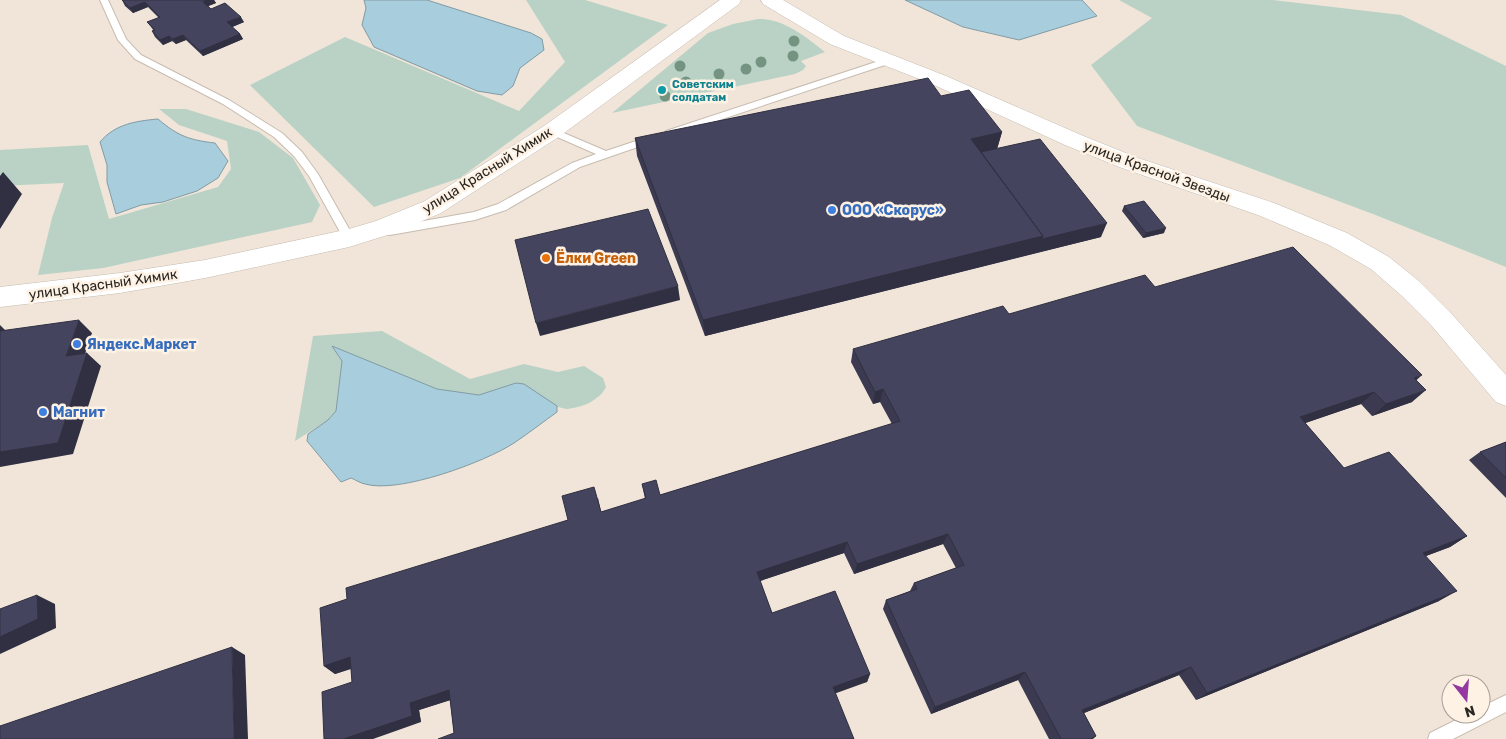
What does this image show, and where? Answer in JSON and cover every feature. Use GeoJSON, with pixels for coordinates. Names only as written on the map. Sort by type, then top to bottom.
{"type":"FeatureCollection","features":[{"type":"Feature","properties":{"kind":"street","name":"улица Красный Химик"},"geometry":{"type":"LineString","coordinates":[[0,297],[160,277],[349,238],[385,227],[432,207],[552,131],[732,0]]}},
{"type":"Feature","properties":{"kind":"street","name":"улица Красной Звезды"},"geometry":{"type":"LineString","coordinates":[[770,0],[837,40],[891,60],[1097,150],[1266,209],[1338,239],[1380,263],[1410,289],[1440,318],[1506,394]]}},
{"type":"Feature","properties":{"kind":"lane"},"geometry":{"type":"LineString","coordinates":[[104,0],[122,40],[138,57],[226,102],[278,134],[298,154],[313,174],[349,238],[475,216],[502,207],[576,165],[891,60]]}},
{"type":"Feature","properties":{"kind":"lane"},"geometry":{"type":"LineString","coordinates":[[552,131],[606,155]]}},
{"type":"Feature","properties":{"kind":"lane"},"geometry":{"type":"LineString","coordinates":[[1436,739],[1506,704]]}},
{"type":"Feature","properties":{"kind":"green space"},"geometry":{"type":"Polygon","coordinates":[[[526,0],[585,0],[668,25],[460,178],[374,207],[250,85],[345,37],[519,111],[565,62],[526,0]]]}},
{"type":"Feature","properties":{"kind":"green space"},"geometry":{"type":"Polygon","coordinates":[[[1119,0],[1273,0],[1401,15],[1506,66],[1506,267],[1373,214],[1137,126],[1091,65],[1152,18],[1119,0]]]}},
{"type":"Feature","properties":{"kind":"green space"},"geometry":{"type":"Polygon","coordinates":[[[758,19],[785,25],[825,52],[801,61],[806,66],[795,74],[612,113],[708,33],[733,24],[758,19]]]}},
{"type":"Feature","properties":{"kind":"green space"},"geometry":{"type":"Polygon","coordinates":[[[159,109],[186,109],[259,132],[293,158],[320,205],[312,222],[103,268],[38,275],[52,218],[64,183],[0,186],[0,150],[88,145],[109,219],[218,187],[231,169],[227,141],[179,125],[159,109]]]}},
{"type":"Feature","properties":{"kind":"green space"},"geometry":{"type":"Polygon","coordinates":[[[382,331],[470,379],[524,364],[558,372],[584,366],[603,378],[606,387],[599,396],[589,403],[566,409],[495,391],[479,395],[437,389],[333,347],[342,361],[336,411],[328,420],[295,441],[313,336],[382,331]]]}},
{"type":"Feature","properties":{"kind":"water"},"geometry":{"type":"Polygon","coordinates":[[[364,0],[427,0],[531,33],[542,39],[544,50],[520,68],[513,86],[502,95],[477,91],[374,47],[362,25],[366,8],[364,0]]]}},
{"type":"Feature","properties":{"kind":"water"},"geometry":{"type":"Polygon","coordinates":[[[905,0],[1082,0],[1097,16],[1019,40],[963,27],[905,0]]]}},
{"type":"Feature","properties":{"kind":"water"},"geometry":{"type":"Polygon","coordinates":[[[158,119],[172,130],[184,136],[215,143],[228,161],[218,178],[197,191],[163,202],[141,205],[116,214],[107,182],[107,165],[100,142],[119,127],[134,122],[158,119]]]}},
{"type":"Feature","properties":{"kind":"water"},"geometry":{"type":"Polygon","coordinates":[[[332,346],[437,389],[479,395],[516,383],[524,384],[557,406],[557,412],[501,451],[463,467],[399,484],[380,486],[365,484],[351,478],[341,482],[307,441],[308,434],[328,420],[336,411],[342,361],[332,346]]]}},
{"type":"Feature","properties":{"kind":"building"},"geometry":{"type":"Polygon","coordinates":[[[122,0],[208,0],[203,2],[211,9],[225,3],[241,17],[227,22],[240,34],[200,51],[183,35],[173,39],[169,36],[160,40],[152,31],[155,30],[147,22],[160,17],[145,2],[130,8],[122,0]]]}},
{"type":"Feature","properties":{"kind":"building","name":"ООО «Скорус»"},"geometry":{"type":"Polygon","coordinates":[[[928,78],[941,96],[969,90],[1002,132],[971,139],[1043,236],[703,320],[635,138],[928,78]]]}},
{"type":"Feature","properties":{"kind":"building"},"geometry":{"type":"Polygon","coordinates":[[[1040,139],[1107,223],[1042,239],[1043,236],[981,152],[1040,139]]]}},
{"type":"Feature","properties":{"kind":"building"},"geometry":{"type":"Polygon","coordinates":[[[1144,201],[1166,228],[1146,233],[1124,206],[1144,201]]]}},
{"type":"Feature","properties":{"kind":"building"},"geometry":{"type":"Polygon","coordinates":[[[648,209],[678,286],[536,323],[515,240],[648,209]]]}},
{"type":"Feature","properties":{"kind":"building"},"geometry":{"type":"Polygon","coordinates":[[[1293,247],[1422,375],[1414,378],[1426,390],[1386,404],[1374,392],[1300,417],[1344,468],[1389,452],[1467,536],[1423,553],[1457,591],[1207,693],[1191,667],[1082,710],[1096,736],[1090,739],[1061,739],[1025,672],[935,707],[886,600],[917,589],[914,583],[964,565],[948,534],[857,564],[847,542],[757,572],[772,613],[835,591],[870,674],[833,687],[854,739],[438,739],[454,733],[449,690],[410,703],[412,716],[343,739],[324,739],[322,692],[352,682],[350,657],[324,666],[320,608],[347,599],[346,588],[568,520],[562,496],[594,487],[601,512],[646,498],[642,484],[656,480],[660,495],[900,421],[883,389],[875,392],[853,349],[1003,306],[1009,314],[1145,275],[1155,287],[1293,247]]]}},
{"type":"Feature","properties":{"kind":"building","name":"Магнит"},"geometry":{"type":"Polygon","coordinates":[[[79,320],[66,356],[87,353],[58,443],[0,452],[0,331],[79,320]]]}},
{"type":"Feature","properties":{"kind":"building"},"geometry":{"type":"Polygon","coordinates":[[[1506,442],[1506,478],[1480,452],[1506,442]]]}},
{"type":"Feature","properties":{"kind":"building"},"geometry":{"type":"Polygon","coordinates":[[[37,595],[38,619],[0,637],[0,609],[37,595]]]}},
{"type":"Feature","properties":{"kind":"building"},"geometry":{"type":"Polygon","coordinates":[[[232,647],[234,739],[0,739],[0,726],[232,647]]]}},
{"type":"Feature","properties":{"kind":"place","name":"Советским солдатам"},"geometry":{"type":"Point","coordinates":[662,90]}},
{"type":"Feature","properties":{"kind":"place","name":"ООО «Скорус»"},"geometry":{"type":"Point","coordinates":[832,210]}},
{"type":"Feature","properties":{"kind":"place","name":"Ёлки Green"},"geometry":{"type":"Point","coordinates":[546,258]}},
{"type":"Feature","properties":{"kind":"place","name":"Яндекс.Маркет"},"geometry":{"type":"Point","coordinates":[77,344]}},
{"type":"Feature","properties":{"kind":"place","name":"Магнит"},"geometry":{"type":"Point","coordinates":[43,412]}}]}
